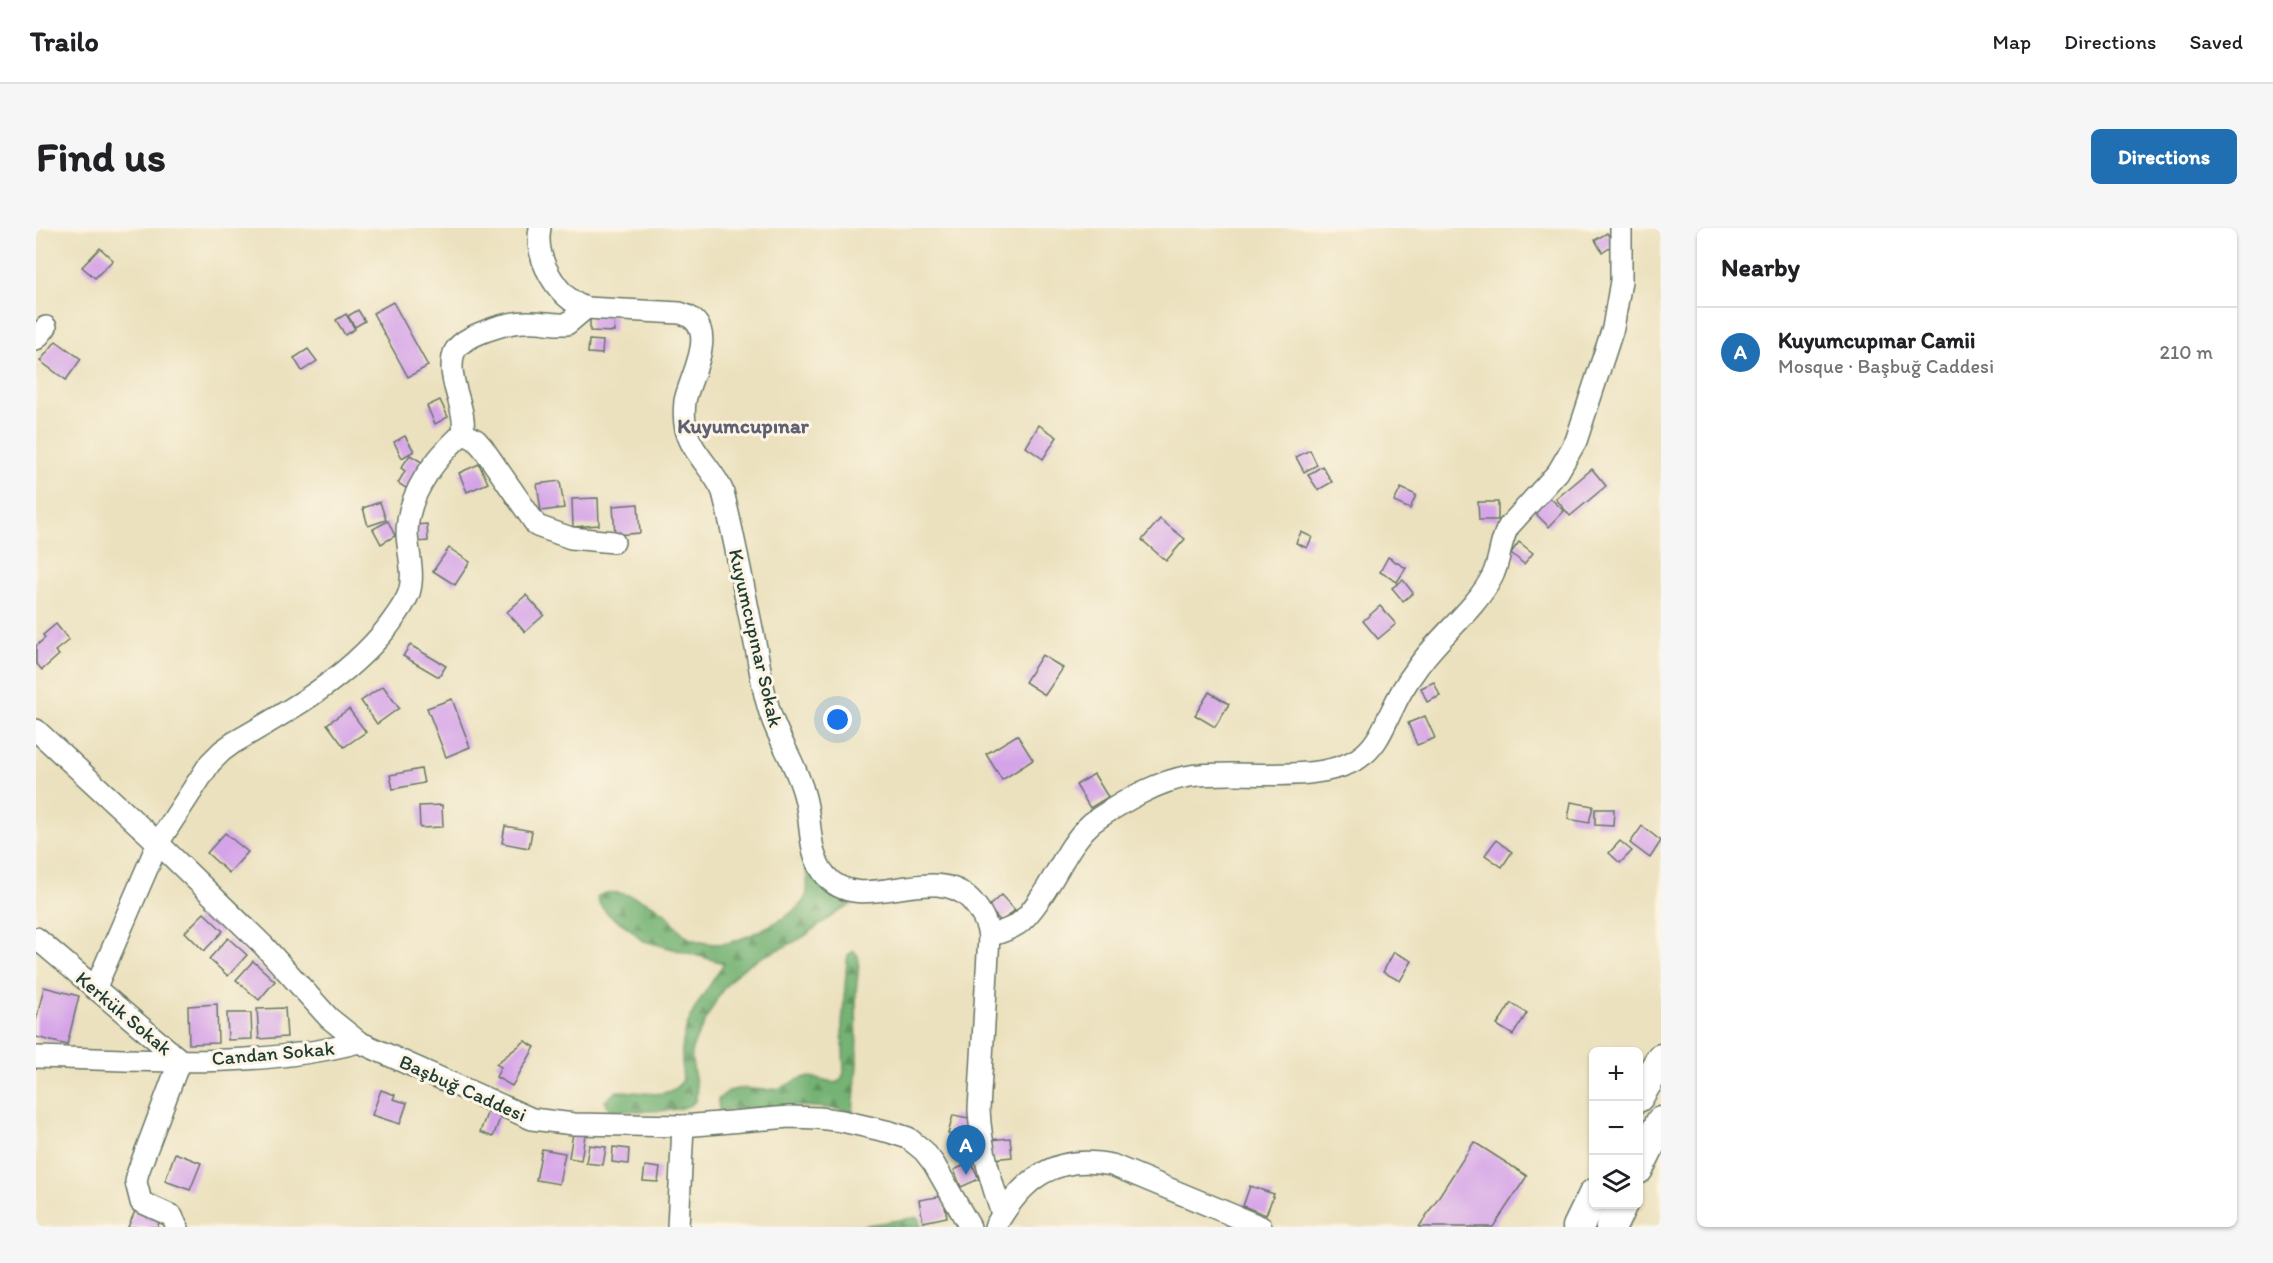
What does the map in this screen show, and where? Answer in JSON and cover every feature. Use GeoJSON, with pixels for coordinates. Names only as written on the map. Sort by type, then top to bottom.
{"type":"FeatureCollection","features":[{"type":"Feature","properties":{"kind":"highway"},"geometry":{"type":"LineString","coordinates":[[1643,1089],[1661,1059]]}},
{"type":"Feature","properties":{"kind":"highway"},"geometry":{"type":"LineString","coordinates":[[1643,1159],[1661,1122]]}},
{"type":"Feature","properties":{"kind":"highway"},"geometry":{"type":"LineString","coordinates":[[1578,1227],[1589,1203]]}},
{"type":"Feature","properties":{"kind":"highway"},"geometry":{"type":"LineString","coordinates":[[1611,1227],[1620,1209]]}},
{"type":"Feature","properties":{"kind":"street"},"geometry":{"type":"LineString","coordinates":[[464,433],[464,424],[453,380],[455,350],[474,337],[501,325],[528,321],[567,324],[586,308],[570,300],[554,281],[539,246],[540,228]]}},
{"type":"Feature","properties":{"kind":"street"},"geometry":{"type":"LineString","coordinates":[[989,936],[1004,931],[1024,919],[1090,823],[1132,797],[1189,776],[1256,775],[1340,767],[1363,756],[1376,742],[1416,668],[1469,609],[1492,577],[1500,557],[1505,532],[1509,526],[1541,492],[1569,457],[1613,328],[1621,281],[1621,228]]}},
{"type":"Feature","properties":{"kind":"street","name":"Kuyumcupınar Sokak"},"geometry":{"type":"LineString","coordinates":[[586,308],[680,314],[694,320],[700,329],[702,345],[685,402],[686,430],[723,492],[768,706],[781,743],[801,781],[808,808],[814,857],[821,870],[832,882],[853,891],[930,885],[957,889],[977,906],[984,917],[989,936],[984,997],[980,1126],[999,1221]]}},
{"type":"Feature","properties":{"kind":"street"},"geometry":{"type":"LineString","coordinates":[[464,433],[476,440],[483,448],[537,526],[571,538],[614,542]]}},
{"type":"Feature","properties":{"kind":"street"},"geometry":{"type":"LineString","coordinates":[[95,989],[158,843],[196,782],[222,751],[328,685],[375,643],[405,603],[411,584],[407,534],[411,505],[428,472],[447,447],[464,433]]}},
{"type":"Feature","properties":{"kind":"street","name":"Başbuğ Caddesi"},"geometry":{"type":"LineString","coordinates":[[39,738],[158,843],[264,946],[329,1018],[359,1042],[532,1119],[574,1124],[683,1126],[789,1117],[819,1118],[870,1126],[908,1138],[924,1151],[934,1164],[970,1227]]}},
{"type":"Feature","properties":{"kind":"street","name":"Kerkük Sokak"},"geometry":{"type":"LineString","coordinates":[[36,938],[180,1060],[136,1182],[141,1202],[175,1222]]}},
{"type":"Feature","properties":{"kind":"street","name":"Candan Sokak"},"geometry":{"type":"LineString","coordinates":[[36,1057],[180,1060],[305,1053],[334,1049],[359,1042]]}},
{"type":"Feature","properties":{"kind":"street"},"geometry":{"type":"LineString","coordinates":[[678,1227],[683,1126]]}},
{"type":"Feature","properties":{"kind":"street"},"geometry":{"type":"LineString","coordinates":[[999,1221],[1027,1183],[1044,1171],[1060,1165],[1096,1162],[1112,1165],[1248,1224]]}},
{"type":"Feature","properties":{"kind":"green space"},"geometry":{"type":"Polygon","coordinates":[[[813,864],[853,897],[852,904],[797,941],[754,961],[729,982],[712,1008],[692,1049],[697,1092],[694,1102],[678,1109],[666,1110],[609,1109],[605,1101],[617,1091],[661,1093],[677,1087],[683,1080],[682,1060],[686,1030],[697,1004],[724,963],[641,940],[630,929],[610,916],[597,897],[612,892],[631,896],[665,913],[691,939],[699,942],[728,943],[759,931],[794,911],[806,896],[808,886],[806,869],[807,866],[813,864]]]}},
{"type":"Feature","properties":{"kind":"green space"},"geometry":{"type":"Polygon","coordinates":[[[854,951],[859,963],[856,992],[857,1065],[853,1112],[802,1106],[719,1111],[718,1100],[731,1090],[776,1089],[807,1077],[836,1083],[841,1080],[844,1072],[842,1026],[847,961],[848,955],[854,951]]]}},
{"type":"Feature","properties":{"kind":"green space"},"geometry":{"type":"Polygon","coordinates":[[[918,1217],[921,1227],[855,1227],[918,1217]]]}},
{"type":"Feature","properties":{"kind":"building"},"geometry":{"type":"Polygon","coordinates":[[[1607,233],[1614,244],[1602,252],[1595,240],[1607,233]]]}},
{"type":"Feature","properties":{"kind":"building"},"geometry":{"type":"Polygon","coordinates":[[[100,248],[113,260],[95,278],[82,267],[100,248]]]}},
{"type":"Feature","properties":{"kind":"building"},"geometry":{"type":"Polygon","coordinates":[[[393,302],[428,366],[408,377],[373,313],[393,302]]]}},
{"type":"Feature","properties":{"kind":"building"},"geometry":{"type":"Polygon","coordinates":[[[358,310],[365,321],[355,327],[348,316],[358,310]]]}},
{"type":"Feature","properties":{"kind":"building"},"geometry":{"type":"Polygon","coordinates":[[[346,314],[355,329],[345,335],[336,320],[346,314]]]}},
{"type":"Feature","properties":{"kind":"building"},"geometry":{"type":"Polygon","coordinates":[[[590,314],[615,315],[614,332],[590,331],[590,314]]]}},
{"type":"Feature","properties":{"kind":"building"},"geometry":{"type":"Polygon","coordinates":[[[589,340],[603,341],[602,354],[588,353],[589,340]]]}},
{"type":"Feature","properties":{"kind":"building"},"geometry":{"type":"Polygon","coordinates":[[[56,341],[81,359],[66,380],[40,361],[56,341]]]}},
{"type":"Feature","properties":{"kind":"building"},"geometry":{"type":"Polygon","coordinates":[[[308,349],[317,361],[302,371],[294,358],[308,349]]]}},
{"type":"Feature","properties":{"kind":"building"},"geometry":{"type":"Polygon","coordinates":[[[440,400],[448,417],[435,424],[427,406],[440,400]]]}},
{"type":"Feature","properties":{"kind":"building"},"geometry":{"type":"Polygon","coordinates":[[[1039,425],[1057,437],[1043,459],[1026,447],[1039,425]]]}},
{"type":"Feature","properties":{"kind":"building"},"geometry":{"type":"Polygon","coordinates":[[[405,436],[414,451],[402,458],[394,442],[405,436]]]}},
{"type":"Feature","properties":{"kind":"building"},"geometry":{"type":"Polygon","coordinates":[[[1310,450],[1317,465],[1304,472],[1296,457],[1310,450]]]}},
{"type":"Feature","properties":{"kind":"building"},"geometry":{"type":"Polygon","coordinates":[[[410,455],[425,464],[412,492],[398,483],[405,471],[401,468],[410,455]]]}},
{"type":"Feature","properties":{"kind":"building"},"geometry":{"type":"Polygon","coordinates":[[[479,464],[488,483],[467,492],[459,473],[479,464]]]}},
{"type":"Feature","properties":{"kind":"building"},"geometry":{"type":"Polygon","coordinates":[[[1322,466],[1332,482],[1318,490],[1308,475],[1322,466]]]}},
{"type":"Feature","properties":{"kind":"building"},"geometry":{"type":"Polygon","coordinates":[[[1592,469],[1606,486],[1570,516],[1556,499],[1592,469]]]}},
{"type":"Feature","properties":{"kind":"building"},"geometry":{"type":"Polygon","coordinates":[[[560,481],[564,508],[541,511],[537,484],[560,481]]]}},
{"type":"Feature","properties":{"kind":"building"},"geometry":{"type":"Polygon","coordinates":[[[1401,488],[1416,495],[1410,509],[1394,502],[1401,488]]]}},
{"type":"Feature","properties":{"kind":"building"},"geometry":{"type":"Polygon","coordinates":[[[1547,495],[1564,511],[1549,527],[1532,510],[1547,495]]]}},
{"type":"Feature","properties":{"kind":"building"},"geometry":{"type":"Polygon","coordinates":[[[598,498],[599,525],[573,527],[572,499],[598,498]]]}},
{"type":"Feature","properties":{"kind":"building"},"geometry":{"type":"Polygon","coordinates":[[[380,502],[386,520],[368,526],[363,508],[380,502]]]}},
{"type":"Feature","properties":{"kind":"building"},"geometry":{"type":"Polygon","coordinates":[[[1478,502],[1498,502],[1498,520],[1479,520],[1478,502]]]}},
{"type":"Feature","properties":{"kind":"building"},"geometry":{"type":"Polygon","coordinates":[[[638,504],[640,533],[615,535],[613,506],[638,504]]]}},
{"type":"Feature","properties":{"kind":"building"},"geometry":{"type":"Polygon","coordinates":[[[1160,519],[1185,539],[1166,561],[1142,540],[1160,519]]]}},
{"type":"Feature","properties":{"kind":"building"},"geometry":{"type":"Polygon","coordinates":[[[388,521],[395,536],[381,544],[373,529],[388,521]]]}},
{"type":"Feature","properties":{"kind":"building"},"geometry":{"type":"Polygon","coordinates":[[[427,524],[428,541],[417,542],[415,525],[427,524]]]}},
{"type":"Feature","properties":{"kind":"building"},"geometry":{"type":"Polygon","coordinates":[[[1301,532],[1312,537],[1307,548],[1296,543],[1301,532]]]}},
{"type":"Feature","properties":{"kind":"building"},"geometry":{"type":"Polygon","coordinates":[[[1519,542],[1533,553],[1524,564],[1511,553],[1519,542]]]}},
{"type":"Feature","properties":{"kind":"building"},"geometry":{"type":"Polygon","coordinates":[[[449,548],[470,562],[455,585],[433,571],[449,548]]]}},
{"type":"Feature","properties":{"kind":"building"},"geometry":{"type":"Polygon","coordinates":[[[1388,557],[1406,568],[1397,582],[1380,572],[1388,557]]]}},
{"type":"Feature","properties":{"kind":"building"},"geometry":{"type":"Polygon","coordinates":[[[1403,580],[1413,593],[1403,601],[1392,588],[1403,580]]]}},
{"type":"Feature","properties":{"kind":"building"},"geometry":{"type":"Polygon","coordinates":[[[526,595],[544,615],[525,632],[507,612],[526,595]]]}},
{"type":"Feature","properties":{"kind":"building"},"geometry":{"type":"Polygon","coordinates":[[[1380,606],[1396,624],[1378,639],[1363,621],[1380,606]]]}},
{"type":"Feature","properties":{"kind":"building"},"geometry":{"type":"Polygon","coordinates":[[[56,624],[69,640],[55,651],[59,655],[42,670],[36,663],[36,646],[45,638],[43,635],[56,624]]]}},
{"type":"Feature","properties":{"kind":"building"},"geometry":{"type":"Polygon","coordinates":[[[410,645],[446,666],[439,677],[403,656],[410,645]]]}},
{"type":"Feature","properties":{"kind":"building"},"geometry":{"type":"Polygon","coordinates":[[[1042,655],[1063,668],[1045,695],[1025,682],[1042,655]]]}},
{"type":"Feature","properties":{"kind":"building"},"geometry":{"type":"Polygon","coordinates":[[[1434,682],[1440,696],[1427,702],[1421,688],[1434,682]]]}},
{"type":"Feature","properties":{"kind":"building"},"geometry":{"type":"Polygon","coordinates":[[[383,686],[399,708],[377,724],[361,701],[383,686]]]}},
{"type":"Feature","properties":{"kind":"building"},"geometry":{"type":"Polygon","coordinates":[[[1209,692],[1229,704],[1215,727],[1195,715],[1209,692]]]}},
{"type":"Feature","properties":{"kind":"building"},"geometry":{"type":"Polygon","coordinates":[[[452,699],[470,747],[446,757],[427,708],[452,699]]]}},
{"type":"Feature","properties":{"kind":"building"},"geometry":{"type":"Polygon","coordinates":[[[349,709],[366,732],[344,747],[327,724],[349,709]]]}},
{"type":"Feature","properties":{"kind":"building"},"geometry":{"type":"Polygon","coordinates":[[[1425,716],[1435,738],[1417,745],[1408,723],[1425,716]]]}},
{"type":"Feature","properties":{"kind":"building"},"geometry":{"type":"Polygon","coordinates":[[[1017,735],[1033,760],[1002,780],[986,754],[1017,735]]]}},
{"type":"Feature","properties":{"kind":"building"},"geometry":{"type":"Polygon","coordinates":[[[421,769],[424,783],[393,789],[390,775],[421,769]]]}},
{"type":"Feature","properties":{"kind":"building"},"geometry":{"type":"Polygon","coordinates":[[[1094,774],[1108,797],[1090,808],[1076,785],[1094,774]]]}},
{"type":"Feature","properties":{"kind":"building"},"geometry":{"type":"Polygon","coordinates":[[[1571,802],[1593,806],[1589,823],[1568,819],[1571,802]]]}},
{"type":"Feature","properties":{"kind":"building"},"geometry":{"type":"Polygon","coordinates":[[[442,805],[443,827],[420,828],[419,806],[442,805]]]}},
{"type":"Feature","properties":{"kind":"building"},"geometry":{"type":"Polygon","coordinates":[[[1595,809],[1614,809],[1613,826],[1595,825],[1595,809]]]}},
{"type":"Feature","properties":{"kind":"building"},"geometry":{"type":"Polygon","coordinates":[[[505,826],[532,831],[529,848],[502,843],[505,826]]]}},
{"type":"Feature","properties":{"kind":"building"},"geometry":{"type":"Polygon","coordinates":[[[1642,826],[1661,841],[1650,858],[1630,843],[1642,826]]]}},
{"type":"Feature","properties":{"kind":"building"},"geometry":{"type":"Polygon","coordinates":[[[225,833],[248,852],[229,873],[207,853],[225,833]]]}},
{"type":"Feature","properties":{"kind":"building"},"geometry":{"type":"Polygon","coordinates":[[[1496,840],[1512,852],[1502,867],[1485,855],[1496,840]]]}},
{"type":"Feature","properties":{"kind":"building"},"geometry":{"type":"Polygon","coordinates":[[[1620,841],[1632,851],[1620,863],[1609,853],[1620,841]]]}},
{"type":"Feature","properties":{"kind":"building"},"geometry":{"type":"Polygon","coordinates":[[[1001,895],[1015,910],[1001,922],[988,907],[1001,895]]]}},
{"type":"Feature","properties":{"kind":"building"},"geometry":{"type":"Polygon","coordinates":[[[204,913],[223,931],[204,951],[185,932],[204,913]]]}},
{"type":"Feature","properties":{"kind":"building"},"geometry":{"type":"Polygon","coordinates":[[[228,938],[247,955],[228,976],[209,959],[228,938]]]}},
{"type":"Feature","properties":{"kind":"building"},"geometry":{"type":"Polygon","coordinates":[[[1394,952],[1412,961],[1400,981],[1383,972],[1394,952]]]}},
{"type":"Feature","properties":{"kind":"building"},"geometry":{"type":"Polygon","coordinates":[[[253,961],[275,981],[259,1000],[236,980],[253,961]]]}},
{"type":"Feature","properties":{"kind":"building"},"geometry":{"type":"Polygon","coordinates":[[[44,987],[79,996],[67,1045],[36,1037],[36,1021],[44,987]]]}},
{"type":"Feature","properties":{"kind":"building"},"geometry":{"type":"Polygon","coordinates":[[[1511,1003],[1527,1013],[1513,1035],[1497,1025],[1511,1003]]]}},
{"type":"Feature","properties":{"kind":"building"},"geometry":{"type":"Polygon","coordinates":[[[217,1004],[218,1043],[189,1044],[188,1006],[217,1004]]]}},
{"type":"Feature","properties":{"kind":"building"},"geometry":{"type":"Polygon","coordinates":[[[285,1008],[287,1037],[259,1039],[257,1009],[285,1008]]]}},
{"type":"Feature","properties":{"kind":"building"},"geometry":{"type":"Polygon","coordinates":[[[227,1013],[251,1013],[252,1039],[228,1040],[227,1013]]]}},
{"type":"Feature","properties":{"kind":"building"},"geometry":{"type":"Polygon","coordinates":[[[525,1041],[535,1047],[512,1086],[496,1077],[501,1067],[496,1064],[525,1041]]]}},
{"type":"Feature","properties":{"kind":"building"},"geometry":{"type":"Polygon","coordinates":[[[381,1090],[395,1095],[393,1099],[407,1103],[400,1124],[372,1115],[381,1090]]]}},
{"type":"Feature","properties":{"kind":"building"},"geometry":{"type":"Polygon","coordinates":[[[489,1108],[502,1113],[493,1137],[480,1132],[489,1108]]]}},
{"type":"Feature","properties":{"kind":"building"},"geometry":{"type":"Polygon","coordinates":[[[953,1115],[974,1119],[970,1139],[948,1134],[953,1115]]]}},
{"type":"Feature","properties":{"kind":"building"},"geometry":{"type":"Polygon","coordinates":[[[573,1133],[585,1135],[581,1160],[569,1158],[573,1133]]]}},
{"type":"Feature","properties":{"kind":"building"},"geometry":{"type":"Polygon","coordinates":[[[1010,1138],[1012,1157],[992,1159],[990,1140],[1010,1138]]]}},
{"type":"Feature","properties":{"kind":"building"},"geometry":{"type":"Polygon","coordinates":[[[1474,1142],[1527,1176],[1493,1227],[1419,1227],[1474,1142]]]}},
{"type":"Feature","properties":{"kind":"building"},"geometry":{"type":"Polygon","coordinates":[[[589,1145],[606,1147],[603,1165],[586,1163],[589,1145]]]}},
{"type":"Feature","properties":{"kind":"building"},"geometry":{"type":"Polygon","coordinates":[[[613,1147],[629,1149],[628,1164],[612,1162],[613,1147]]]}},
{"type":"Feature","properties":{"kind":"building"},"geometry":{"type":"Polygon","coordinates":[[[542,1149],[565,1153],[559,1184],[536,1180],[542,1149]]]}},
{"type":"Feature","properties":{"kind":"building"},"geometry":{"type":"Polygon","coordinates":[[[175,1153],[201,1163],[190,1190],[165,1181],[175,1153]]]}},
{"type":"Feature","properties":{"kind":"building"},"geometry":{"type":"Polygon","coordinates":[[[971,1162],[979,1179],[961,1187],[954,1170],[971,1162]]]}},
{"type":"Feature","properties":{"kind":"building"},"geometry":{"type":"Polygon","coordinates":[[[645,1166],[660,1168],[658,1182],[643,1181],[645,1166]]]}},
{"type":"Feature","properties":{"kind":"building"},"geometry":{"type":"Polygon","coordinates":[[[1250,1186],[1274,1194],[1266,1215],[1243,1206],[1250,1186]]]}},
{"type":"Feature","properties":{"kind":"building"},"geometry":{"type":"Polygon","coordinates":[[[943,1196],[947,1217],[923,1222],[919,1200],[943,1196]]]}},
{"type":"Feature","properties":{"kind":"building"},"geometry":{"type":"Polygon","coordinates":[[[136,1209],[161,1219],[157,1227],[128,1227],[136,1209]]]}},
{"type":"Feature","properties":{"kind":"place","name":"Kuyumcupınar Camii"},"geometry":{"type":"Point","coordinates":[966,1175]}},
{"type":"Feature","properties":{"kind":"district","name":"Kuyumcupınar"},"geometry":{"type":"Point","coordinates":[743,425]}}]}
